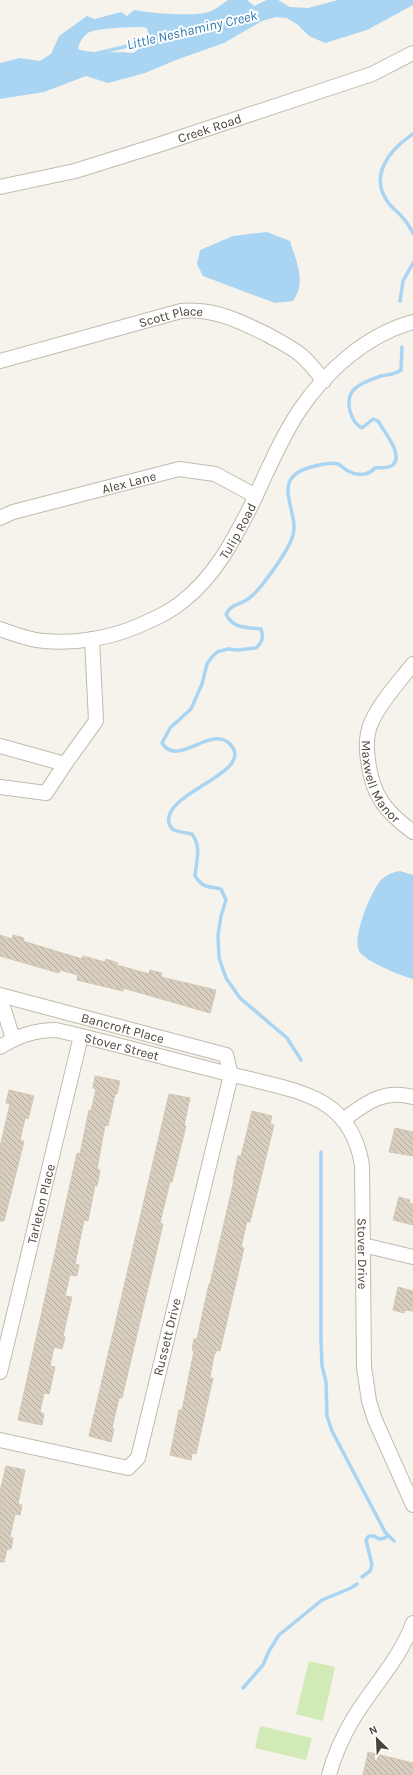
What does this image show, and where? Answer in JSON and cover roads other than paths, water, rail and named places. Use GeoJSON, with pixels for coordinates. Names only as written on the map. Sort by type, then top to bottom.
{"type":"FeatureCollection","features":[{"type":"Feature","properties":{"kind":"street","name":"Creek Road"},"geometry":{"type":"LineString","coordinates":[[0,187],[75,171],[158,145],[372,74],[413,53]]}},
{"type":"Feature","properties":{"kind":"street","name":"Scott Place"},"geometry":{"type":"LineString","coordinates":[[0,361],[181,311],[194,310],[221,314],[236,319],[291,348],[309,363],[324,381]]}},
{"type":"Feature","properties":{"kind":"street","name":"Tulip Road"},"geometry":{"type":"LineString","coordinates":[[0,630],[43,641],[92,639],[114,635],[130,629],[167,612],[184,601],[220,562],[230,547],[298,412],[314,391],[353,352],[383,334],[413,322]]}},
{"type":"Feature","properties":{"kind":"street","name":"Alex Lane"},"geometry":{"type":"LineString","coordinates":[[0,518],[12,512],[179,469],[215,474],[256,496]]}},
{"type":"Feature","properties":{"kind":"street"},"geometry":{"type":"LineString","coordinates":[[0,788],[46,794],[65,764],[96,721],[92,639]]}},
{"type":"Feature","properties":{"kind":"street","name":"Maxwell Manor"},"geometry":{"type":"LineString","coordinates":[[413,664],[372,722],[366,747],[371,780],[380,801],[399,821],[413,832]]}},
{"type":"Feature","properties":{"kind":"street"},"geometry":{"type":"LineString","coordinates":[[0,746],[65,764]]}},
{"type":"Feature","properties":{"kind":"street","name":"Bancroft Place"},"geometry":{"type":"LineString","coordinates":[[0,994],[226,1055],[231,1075]]}},
{"type":"Feature","properties":{"kind":"street"},"geometry":{"type":"LineString","coordinates":[[0,1004],[4,1010],[13,1040]]}},
{"type":"Feature","properties":{"kind":"street","name":"Stover Street"},"geometry":{"type":"LineString","coordinates":[[0,1047],[27,1034],[41,1030],[56,1030],[231,1075]]}},
{"type":"Feature","properties":{"kind":"street","name":"Tarleton Place"},"geometry":{"type":"LineString","coordinates":[[0,1372],[81,1036]]}},
{"type":"Feature","properties":{"kind":"street","name":"Stover Drive"},"geometry":{"type":"LineString","coordinates":[[231,1075],[310,1097],[329,1107],[343,1120],[355,1140],[362,1165],[364,1367],[369,1401],[375,1420],[413,1505]]}},
{"type":"Feature","properties":{"kind":"street","name":"Russett Drive"},"geometry":{"type":"LineString","coordinates":[[0,1440],[128,1468],[138,1458],[231,1075]]}},
{"type":"Feature","properties":{"kind":"street"},"geometry":{"type":"LineString","coordinates":[[343,1120],[363,1105],[383,1096],[401,1094],[413,1096]]}},
{"type":"Feature","properties":{"kind":"street"},"geometry":{"type":"LineString","coordinates":[[362,1245],[413,1257]]}},
{"type":"Feature","properties":{"kind":"street"},"geometry":{"type":"LineString","coordinates":[[328,1775],[353,1719],[406,1654],[413,1623]]}},
{"type":"Feature","properties":{"kind":"water"},"geometry":{"type":"Polygon","coordinates":[[[228,0],[247,0],[254,6],[267,0],[278,0],[290,7],[308,8],[338,0],[413,0],[413,5],[367,30],[325,43],[309,36],[298,25],[287,18],[276,17],[262,21],[224,43],[145,73],[108,83],[86,76],[44,92],[0,99],[0,63],[20,58],[40,61],[51,54],[59,36],[87,16],[95,19],[121,12],[127,16],[134,10],[172,14],[203,13],[212,11],[228,0]],[[121,28],[92,31],[86,34],[80,42],[78,49],[82,51],[133,53],[142,47],[149,36],[147,28],[121,28]]]}},
{"type":"Feature","properties":{"kind":"water"},"geometry":{"type":"Polygon","coordinates":[[[267,232],[290,241],[300,279],[297,294],[293,301],[275,303],[203,276],[197,264],[200,250],[233,236],[267,232]]]}},
{"type":"Feature","properties":{"kind":"water"},"geometry":{"type":"Polygon","coordinates":[[[400,871],[413,875],[413,979],[392,971],[368,959],[359,951],[358,944],[360,925],[372,894],[381,880],[392,873],[400,871]]]}},
{"type":"Feature","properties":{"kind":"waterway","name":"Little Neshaminy Creek"},"geometry":{"type":"LineString","coordinates":[[98,53],[149,41]]}},
{"type":"Feature","properties":{"kind":"waterway"},"geometry":{"type":"LineString","coordinates":[[413,134],[404,140],[389,156],[381,174],[383,195],[413,233]]}},
{"type":"Feature","properties":{"kind":"waterway"},"geometry":{"type":"LineString","coordinates":[[400,301],[403,281],[413,263]]}},
{"type":"Feature","properties":{"kind":"waterway"},"geometry":{"type":"LineString","coordinates":[[301,1060],[287,1038],[240,998],[226,978],[219,958],[218,935],[221,916],[226,900],[221,889],[204,885],[195,876],[198,849],[192,834],[173,830],[169,823],[170,813],[178,803],[190,793],[218,776],[229,767],[235,757],[233,748],[225,741],[217,739],[177,751],[169,750],[162,743],[170,728],[191,709],[202,684],[207,664],[212,657],[217,652],[228,649],[238,650],[256,648],[261,642],[261,629],[236,625],[226,614],[230,608],[245,601],[260,588],[280,560],[290,542],[294,527],[288,493],[288,486],[291,479],[300,471],[323,464],[334,463],[340,465],[351,473],[366,474],[375,468],[389,467],[395,462],[395,451],[378,421],[373,419],[362,428],[360,427],[352,416],[349,403],[352,392],[361,384],[381,376],[394,374],[401,370],[402,347]]}},
{"type":"Feature","properties":{"kind":"waterway"},"geometry":{"type":"LineString","coordinates":[[321,1152],[321,1340],[322,1366],[326,1382],[327,1416],[332,1431],[385,1532],[394,1541]]}},
{"type":"Feature","properties":{"kind":"waterway"},"geometry":{"type":"LineString","coordinates":[[362,1577],[370,1571],[372,1565],[366,1540],[369,1536],[374,1536],[379,1539],[385,1538],[388,1535]]}},
{"type":"Feature","properties":{"kind":"waterway"},"geometry":{"type":"LineString","coordinates":[[243,1688],[263,1665],[269,1651],[279,1635],[322,1600],[357,1584]]}}]}
